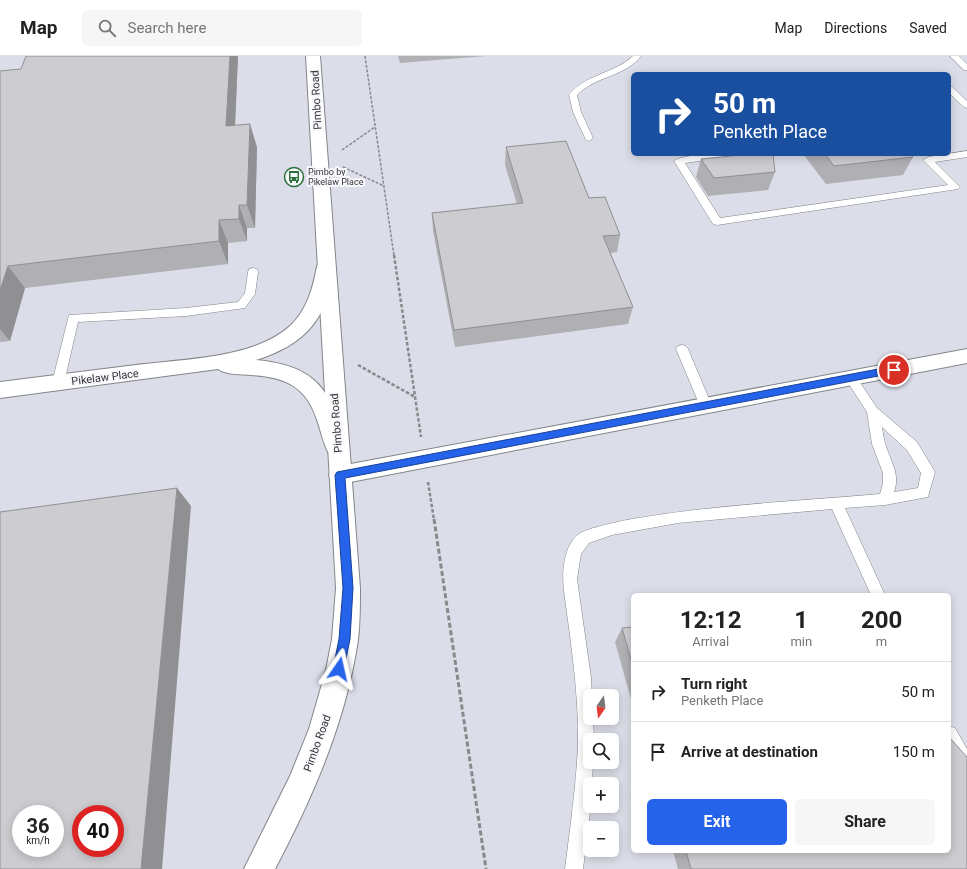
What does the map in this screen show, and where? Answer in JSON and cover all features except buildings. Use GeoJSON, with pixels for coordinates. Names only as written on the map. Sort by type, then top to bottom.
{"type":"FeatureCollection","features":[{"type":"Feature","properties":{"kind":"street","name":"Pimbo Road"},"geometry":{"type":"LineString","coordinates":[[259,869],[286,819],[316,752],[333,698],[345,639],[348,588],[338,453],[314,56]]}},
{"type":"Feature","properties":{"kind":"street","name":"Pikelaw Place"},"geometry":{"type":"LineString","coordinates":[[0,390],[211,363],[270,346],[288,337],[301,327],[318,302],[322,289],[326,263]]}},
{"type":"Feature","properties":{"kind":"street"},"geometry":{"type":"LineString","coordinates":[[340,475],[967,356]]}},
{"type":"Feature","properties":{"kind":"street","name":"Pikelaw Place"},"geometry":{"type":"LineString","coordinates":[[211,363],[267,369],[284,372],[298,377],[311,389],[322,406],[338,453]]}},
{"type":"Feature","properties":{"kind":"lane"},"geometry":{"type":"LineString","coordinates":[[589,138],[577,112],[573,95],[579,88],[619,69],[628,64],[637,56]]}},
{"type":"Feature","properties":{"kind":"lane"},"geometry":{"type":"LineString","coordinates":[[954,56],[967,68]]}},
{"type":"Feature","properties":{"kind":"lane"},"geometry":{"type":"LineString","coordinates":[[951,91],[967,105]]}},
{"type":"Feature","properties":{"kind":"lane"},"geometry":{"type":"LineString","coordinates":[[715,156],[679,161],[717,222],[955,187],[928,160],[967,154]]}},
{"type":"Feature","properties":{"kind":"lane"},"geometry":{"type":"LineString","coordinates":[[58,382],[73,318],[186,312],[241,305],[250,294],[253,272]]}},
{"type":"Feature","properties":{"kind":"lane"},"geometry":{"type":"LineString","coordinates":[[682,349],[706,406]]}},
{"type":"Feature","properties":{"kind":"lane"},"geometry":{"type":"LineString","coordinates":[[574,869],[582,812],[586,746],[583,678],[570,579],[574,552],[584,538],[620,528],[678,517],[885,499],[923,493],[928,472],[912,446],[873,411],[851,378]]}},
{"type":"Feature","properties":{"kind":"lane"},"geometry":{"type":"LineString","coordinates":[[873,411],[880,447],[891,473],[891,484],[885,499]]}},
{"type":"Feature","properties":{"kind":"lane"},"geometry":{"type":"LineString","coordinates":[[836,503],[877,593]]}},
{"type":"Feature","properties":{"kind":"lane"},"geometry":{"type":"LineString","coordinates":[[951,738],[961,755],[967,760]]}},
{"type":"Feature","properties":{"kind":"path"},"geometry":{"type":"LineString","coordinates":[[337,153],[375,127]]}},
{"type":"Feature","properties":{"kind":"path"},"geometry":{"type":"LineString","coordinates":[[339,165],[384,186]]}},
{"type":"Feature","properties":{"kind":"path"},"geometry":{"type":"LineString","coordinates":[[332,358],[343,357],[415,397]]}},
{"type":"Feature","properties":{"kind":"shaded area"},"geometry":{"type":"Polygon","coordinates":[[[0,56],[967,56],[967,869],[0,869],[0,56]]]}},
{"type":"Feature","properties":{"kind":"place","name":"Pimbo by Pikelaw Place"},"geometry":{"type":"Point","coordinates":[294,177]}},
{"type":"Feature","properties":{"kind":"route"},"geometry":{"type":"LineString","coordinates":[[339,669],[345,639],[348,588],[340,475],[894,370]]}}]}
